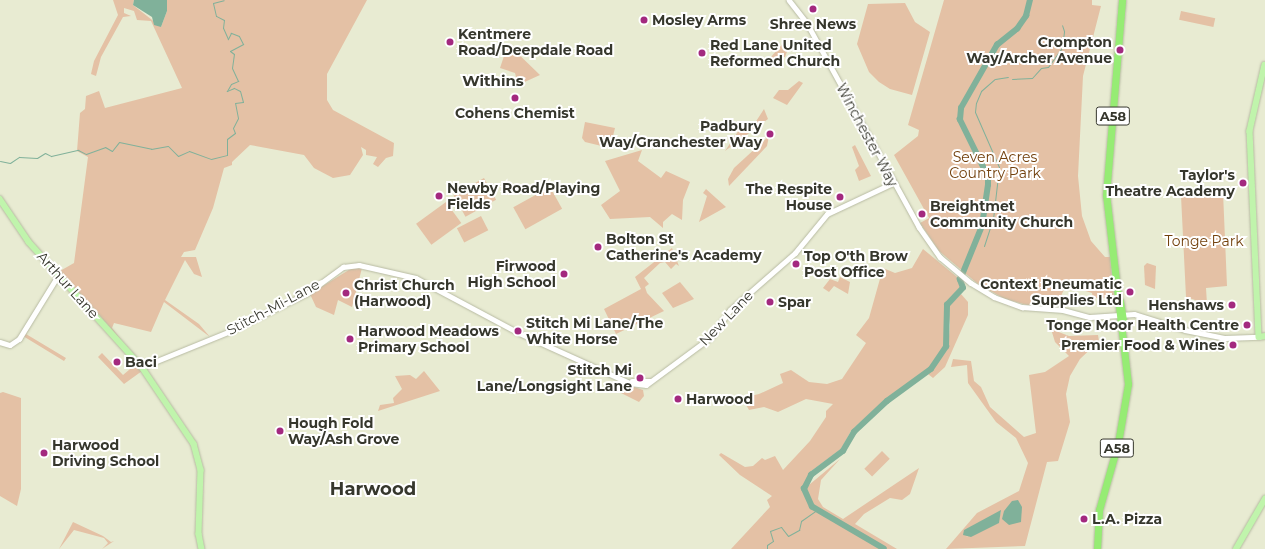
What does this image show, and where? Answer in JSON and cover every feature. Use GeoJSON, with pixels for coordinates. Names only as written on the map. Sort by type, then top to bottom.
{"type":"FeatureCollection","features":[{"type":"Feature","properties":{"kind":"highway","name":"A58"},"geometry":{"type":"LineString","coordinates":[[1097,549],[1099,510],[1127,399],[1123,329],[1106,195],[1122,0]]}},
{"type":"Feature","properties":{"kind":"main road"},"geometry":{"type":"LineString","coordinates":[[1262,337],[1250,131],[1265,65]]}},
{"type":"Feature","properties":{"kind":"main road","name":"Arthur Lane"},"geometry":{"type":"LineString","coordinates":[[0,199],[22,233],[142,367],[198,453],[202,477],[199,534],[202,549]]}},
{"type":"Feature","properties":{"kind":"main road"},"geometry":{"type":"LineString","coordinates":[[1236,549],[1265,499]]}},
{"type":"Feature","properties":{"kind":"street","name":"Winchester Way"},"geometry":{"type":"LineString","coordinates":[[789,0],[804,19],[908,210],[929,242],[955,270],[971,283],[994,297],[1022,308],[1063,310],[1090,317],[1121,314],[1140,315],[1185,330],[1225,338],[1262,337]]}},
{"type":"Feature","properties":{"kind":"street","name":"New Lane"},"geometry":{"type":"LineString","coordinates":[[652,380],[708,340],[730,310],[795,253],[827,214],[893,182]]}},
{"type":"Feature","properties":{"kind":"street","name":"Stitch-Mi-Lane"},"geometry":{"type":"LineString","coordinates":[[142,367],[228,332],[306,294],[343,267],[359,265],[397,272],[423,281],[498,324],[620,378],[640,385],[652,380]]}},
{"type":"Feature","properties":{"kind":"street"},"geometry":{"type":"LineString","coordinates":[[0,342],[10,345],[19,340],[59,274]]}},
{"type":"Feature","properties":{"kind":"green space"},"geometry":{"type":"Polygon","coordinates":[[[113,0],[134,0],[133,5],[161,27],[167,11],[167,0],[367,0],[327,74],[327,100],[333,110],[394,143],[393,156],[386,158],[378,167],[373,164],[377,157],[366,155],[366,150],[361,147],[363,155],[350,175],[333,178],[314,168],[304,155],[250,145],[232,162],[232,165],[224,168],[213,208],[195,250],[184,252],[181,257],[196,257],[202,277],[194,274],[185,260],[165,300],[199,324],[210,337],[164,302],[151,332],[114,323],[112,328],[122,341],[60,271],[74,263],[88,157],[77,151],[80,113],[85,109],[86,96],[99,91],[105,108],[182,88],[151,21],[137,20],[134,11],[124,8],[124,13],[131,16],[123,17],[101,57],[96,76],[91,74],[94,61],[118,15],[113,0]]]}},
{"type":"Feature","properties":{"kind":"green space","name":"Seven Acres Country Park"},"geometry":{"type":"Polygon","coordinates":[[[944,0],[1092,0],[1092,5],[1101,6],[1083,76],[1078,176],[1082,216],[1091,241],[1105,257],[1110,257],[1114,298],[1093,298],[1092,293],[1066,285],[1057,305],[1027,305],[1005,299],[978,284],[939,251],[920,223],[929,218],[894,155],[918,136],[919,130],[908,125],[944,0]]]}},
{"type":"Feature","properties":{"kind":"green space"},"geometry":{"type":"Polygon","coordinates":[[[905,3],[915,22],[930,32],[912,95],[890,89],[879,82],[869,72],[857,44],[868,4],[905,3]]]}},
{"type":"Feature","properties":{"kind":"green space"},"geometry":{"type":"Polygon","coordinates":[[[1181,11],[1215,18],[1213,27],[1179,20],[1181,11]]]}},
{"type":"Feature","properties":{"kind":"green space"},"geometry":{"type":"Polygon","coordinates":[[[785,41],[788,49],[785,57],[770,58],[785,41]]]}},
{"type":"Feature","properties":{"kind":"green space"},"geometry":{"type":"Polygon","coordinates":[[[508,44],[540,75],[518,85],[515,73],[500,68],[508,44]]]}},
{"type":"Feature","properties":{"kind":"green space"},"geometry":{"type":"Polygon","coordinates":[[[799,81],[803,83],[787,105],[773,98],[779,90],[788,90],[799,81]]]}},
{"type":"Feature","properties":{"kind":"green space"},"geometry":{"type":"Polygon","coordinates":[[[764,109],[768,119],[725,151],[745,121],[753,126],[764,109]]]}},
{"type":"Feature","properties":{"kind":"green space"},"geometry":{"type":"Polygon","coordinates":[[[585,122],[615,128],[610,148],[585,142],[582,138],[585,122]]]}},
{"type":"Feature","properties":{"kind":"green space"},"geometry":{"type":"Polygon","coordinates":[[[769,136],[767,146],[729,186],[728,179],[734,168],[769,136]]]}},
{"type":"Feature","properties":{"kind":"green space"},"geometry":{"type":"Polygon","coordinates":[[[855,145],[871,176],[859,181],[855,170],[859,166],[852,147],[855,145]]]}},
{"type":"Feature","properties":{"kind":"green space"},"geometry":{"type":"Polygon","coordinates":[[[642,150],[638,161],[661,178],[666,171],[690,182],[683,200],[682,220],[672,214],[663,222],[663,228],[650,217],[610,219],[601,205],[620,191],[605,161],[642,150]]]}},
{"type":"Feature","properties":{"kind":"green space"},"geometry":{"type":"Polygon","coordinates":[[[484,178],[496,200],[466,217],[453,195],[484,178]]]}},
{"type":"Feature","properties":{"kind":"green space"},"geometry":{"type":"Polygon","coordinates":[[[550,187],[562,209],[525,229],[513,207],[550,187]]]}},
{"type":"Feature","properties":{"kind":"green space"},"geometry":{"type":"Polygon","coordinates":[[[706,189],[726,207],[699,222],[707,196],[703,193],[706,189]]]}},
{"type":"Feature","properties":{"kind":"green space","name":"Tonge Park"},"geometry":{"type":"Polygon","coordinates":[[[1223,192],[1227,286],[1206,288],[1207,304],[1186,297],[1181,196],[1223,192]]]}},
{"type":"Feature","properties":{"kind":"green space"},"geometry":{"type":"Polygon","coordinates":[[[446,202],[461,223],[431,245],[416,224],[446,202]]]}},
{"type":"Feature","properties":{"kind":"green space"},"geometry":{"type":"Polygon","coordinates":[[[481,216],[488,230],[464,243],[457,228],[481,216]]]}},
{"type":"Feature","properties":{"kind":"green space"},"geometry":{"type":"Polygon","coordinates":[[[672,248],[679,266],[676,264],[671,269],[665,262],[660,263],[644,278],[649,284],[645,287],[647,293],[664,311],[616,334],[604,309],[641,289],[635,277],[672,248]]]}},
{"type":"Feature","properties":{"kind":"green space"},"geometry":{"type":"Polygon","coordinates":[[[923,249],[957,277],[960,287],[947,301],[944,346],[929,369],[883,401],[851,431],[841,449],[810,472],[803,490],[840,459],[821,480],[818,499],[823,507],[843,519],[919,468],[910,494],[902,500],[890,498],[864,514],[855,524],[897,549],[731,549],[770,507],[767,500],[772,496],[740,475],[719,455],[721,453],[745,467],[753,466],[762,458],[765,460],[775,456],[783,470],[810,441],[826,417],[826,411],[833,404],[806,399],[778,412],[764,407],[749,410],[742,398],[759,394],[783,383],[780,374],[791,370],[809,382],[827,384],[842,379],[866,343],[856,335],[869,318],[883,268],[895,273],[912,268],[923,249]]]}},
{"type":"Feature","properties":{"kind":"green space"},"geometry":{"type":"Polygon","coordinates":[[[1147,263],[1156,266],[1155,289],[1145,285],[1144,266],[1147,263]]]}},
{"type":"Feature","properties":{"kind":"green space"},"geometry":{"type":"Polygon","coordinates":[[[352,268],[362,268],[352,307],[338,300],[334,315],[316,307],[310,294],[352,268]]]}},
{"type":"Feature","properties":{"kind":"green space"},"geometry":{"type":"Polygon","coordinates":[[[840,277],[850,282],[848,294],[834,286],[829,292],[823,288],[830,279],[838,282],[840,277]]]}},
{"type":"Feature","properties":{"kind":"green space"},"geometry":{"type":"Polygon","coordinates":[[[680,282],[694,299],[673,308],[662,293],[680,282]]]}},
{"type":"Feature","properties":{"kind":"green space"},"geometry":{"type":"Polygon","coordinates":[[[961,294],[968,302],[968,315],[945,367],[933,378],[928,374],[948,347],[950,325],[948,307],[961,294]]]}},
{"type":"Feature","properties":{"kind":"green space"},"geometry":{"type":"Polygon","coordinates":[[[34,320],[26,334],[66,358],[64,361],[23,336],[34,320]]]}},
{"type":"Feature","properties":{"kind":"green space"},"geometry":{"type":"Polygon","coordinates":[[[1051,329],[1069,336],[1098,335],[1099,341],[1080,359],[1070,376],[1066,394],[1070,422],[1058,461],[1047,462],[1025,546],[946,549],[977,513],[1019,491],[1028,463],[1016,438],[996,422],[968,383],[967,365],[951,367],[953,359],[971,361],[974,381],[981,387],[990,407],[1024,437],[1036,433],[1029,375],[1045,372],[1069,356],[1055,342],[1051,329]],[[1001,511],[966,537],[998,523],[1001,511]]]}},
{"type":"Feature","properties":{"kind":"green space"},"geometry":{"type":"Polygon","coordinates":[[[102,353],[123,375],[136,364],[142,371],[124,384],[98,357],[102,353]]]}},
{"type":"Feature","properties":{"kind":"green space"},"geometry":{"type":"Polygon","coordinates":[[[424,371],[440,391],[378,411],[380,405],[394,403],[393,398],[402,389],[395,376],[410,375],[416,379],[424,371]]]}},
{"type":"Feature","properties":{"kind":"green space"},"geometry":{"type":"Polygon","coordinates":[[[623,383],[643,390],[644,396],[639,402],[621,393],[619,387],[623,383]]]}},
{"type":"Feature","properties":{"kind":"green space"},"geometry":{"type":"Polygon","coordinates":[[[3,392],[21,398],[21,489],[17,506],[0,496],[0,393],[3,392]]]}},
{"type":"Feature","properties":{"kind":"green space"},"geometry":{"type":"Polygon","coordinates":[[[882,451],[890,459],[872,476],[864,469],[882,451]]]}},
{"type":"Feature","properties":{"kind":"green space"},"geometry":{"type":"Polygon","coordinates":[[[73,522],[103,536],[111,542],[114,541],[102,549],[108,543],[104,538],[74,530],[59,549],[73,522]]]}},
{"type":"Feature","properties":{"kind":"shaded area"},"geometry":{"type":"Polygon","coordinates":[[[134,0],[167,0],[167,11],[161,27],[154,25],[152,17],[133,5],[134,0]]]}},
{"type":"Feature","properties":{"kind":"shaded area"},"geometry":{"type":"Polygon","coordinates":[[[1018,500],[1022,507],[1021,522],[1009,525],[1002,519],[1004,511],[1012,501],[1018,500]]]}},
{"type":"Feature","properties":{"kind":"shaded area"},"geometry":{"type":"Polygon","coordinates":[[[1001,510],[999,523],[971,537],[963,535],[964,530],[1001,510]]]}},
{"type":"Feature","properties":{"kind":"waterway"},"geometry":{"type":"LineString","coordinates":[[0,161],[10,163],[19,157],[37,158],[45,153],[51,156],[78,150],[86,154],[105,147],[112,151],[119,142],[151,149],[168,146],[178,156],[189,151],[211,159],[227,155],[227,139],[235,133],[233,128],[238,118],[235,103],[243,102],[240,91],[234,88],[227,91],[231,84],[238,81],[232,68],[234,54],[230,51],[243,44],[239,36],[231,33],[228,39],[223,28],[224,20],[216,16],[213,3],[224,0]]}},
{"type":"Feature","properties":{"kind":"waterway"},"geometry":{"type":"LineString","coordinates":[[884,549],[812,507],[804,489],[811,475],[843,451],[854,432],[887,401],[931,369],[946,347],[947,305],[963,288],[960,280],[982,226],[988,185],[988,177],[960,120],[961,108],[997,45],[1017,29],[1026,16],[1030,0]]}},
{"type":"Feature","properties":{"kind":"waterway"},"geometry":{"type":"LineString","coordinates":[[1012,79],[1032,78],[1041,68],[1048,67],[1062,48],[1064,31],[1062,25]]}},
{"type":"Feature","properties":{"kind":"waterway"},"geometry":{"type":"LineString","coordinates":[[984,246],[993,219],[999,167],[975,112],[976,103],[981,91],[995,79],[1008,77]]}},
{"type":"Feature","properties":{"kind":"waterway"},"geometry":{"type":"LineString","coordinates":[[767,549],[767,545],[773,541],[770,531],[781,527],[788,536],[799,530],[801,521],[817,510]]}},
{"type":"Feature","properties":{"kind":"place","name":"Shree News"},"geometry":{"type":"Point","coordinates":[813,9]}},
{"type":"Feature","properties":{"kind":"place","name":"Mosley Arms"},"geometry":{"type":"Point","coordinates":[644,20]}},
{"type":"Feature","properties":{"kind":"place","name":"Kentmere Road/Deepdale Road"},"geometry":{"type":"Point","coordinates":[450,42]}},
{"type":"Feature","properties":{"kind":"place","name":"Crompton Way/Archer Avenue"},"geometry":{"type":"Point","coordinates":[1120,50]}},
{"type":"Feature","properties":{"kind":"place","name":"Red Lane United Reformed Church"},"geometry":{"type":"Point","coordinates":[702,53]}},
{"type":"Feature","properties":{"kind":"place","name":"Cohens Chemist"},"geometry":{"type":"Point","coordinates":[515,98]}},
{"type":"Feature","properties":{"kind":"place","name":"Padbury Way/Granchester Way"},"geometry":{"type":"Point","coordinates":[770,134]}},
{"type":"Feature","properties":{"kind":"place","name":"Taylor's Theatre Academy"},"geometry":{"type":"Point","coordinates":[1243,183]}},
{"type":"Feature","properties":{"kind":"place","name":"Newby Road/Playing Fields"},"geometry":{"type":"Point","coordinates":[439,196]}},
{"type":"Feature","properties":{"kind":"place","name":"The Respite House"},"geometry":{"type":"Point","coordinates":[840,197]}},
{"type":"Feature","properties":{"kind":"place","name":"Breightmet Community Church"},"geometry":{"type":"Point","coordinates":[922,214]}},
{"type":"Feature","properties":{"kind":"place","name":"Bolton St Catherine's Academy"},"geometry":{"type":"Point","coordinates":[598,247]}},
{"type":"Feature","properties":{"kind":"place","name":"Top O'th Brow Post Office"},"geometry":{"type":"Point","coordinates":[796,264]}},
{"type":"Feature","properties":{"kind":"place","name":"Firwood High School"},"geometry":{"type":"Point","coordinates":[564,274]}},
{"type":"Feature","properties":{"kind":"place","name":"Context Pneumatic Supplies Ltd"},"geometry":{"type":"Point","coordinates":[1130,292]}},
{"type":"Feature","properties":{"kind":"place","name":"Christ Church (Harwood)"},"geometry":{"type":"Point","coordinates":[346,293]}},
{"type":"Feature","properties":{"kind":"place","name":"Spar"},"geometry":{"type":"Point","coordinates":[770,302]}},
{"type":"Feature","properties":{"kind":"place","name":"Henshaws"},"geometry":{"type":"Point","coordinates":[1232,305]}},
{"type":"Feature","properties":{"kind":"place","name":"Tonge Moor Health Centre"},"geometry":{"type":"Point","coordinates":[1247,325]}},
{"type":"Feature","properties":{"kind":"place","name":"Stitch Mi Lane/The White Horse"},"geometry":{"type":"Point","coordinates":[518,331]}},
{"type":"Feature","properties":{"kind":"place","name":"Harwood Meadows Primary School"},"geometry":{"type":"Point","coordinates":[350,339]}},
{"type":"Feature","properties":{"kind":"place","name":"Premier Food & Wines"},"geometry":{"type":"Point","coordinates":[1233,345]}},
{"type":"Feature","properties":{"kind":"place","name":"Baci"},"geometry":{"type":"Point","coordinates":[117,362]}},
{"type":"Feature","properties":{"kind":"place","name":"Stitch Mi Lane/Longsight Lane"},"geometry":{"type":"Point","coordinates":[640,378]}},
{"type":"Feature","properties":{"kind":"place","name":"Harwood"},"geometry":{"type":"Point","coordinates":[678,399]}},
{"type":"Feature","properties":{"kind":"place","name":"Hough Fold Way/Ash Grove"},"geometry":{"type":"Point","coordinates":[280,431]}},
{"type":"Feature","properties":{"kind":"place","name":"Harwood Driving School"},"geometry":{"type":"Point","coordinates":[44,453]}},
{"type":"Feature","properties":{"kind":"place","name":"L.A. Pizza"},"geometry":{"type":"Point","coordinates":[1084,519]}},
{"type":"Feature","properties":{"kind":"district","name":"Withins"},"geometry":{"type":"Point","coordinates":[493,81]}},
{"type":"Feature","properties":{"kind":"district","name":"Harwood"},"geometry":{"type":"Point","coordinates":[373,489]}}]}
